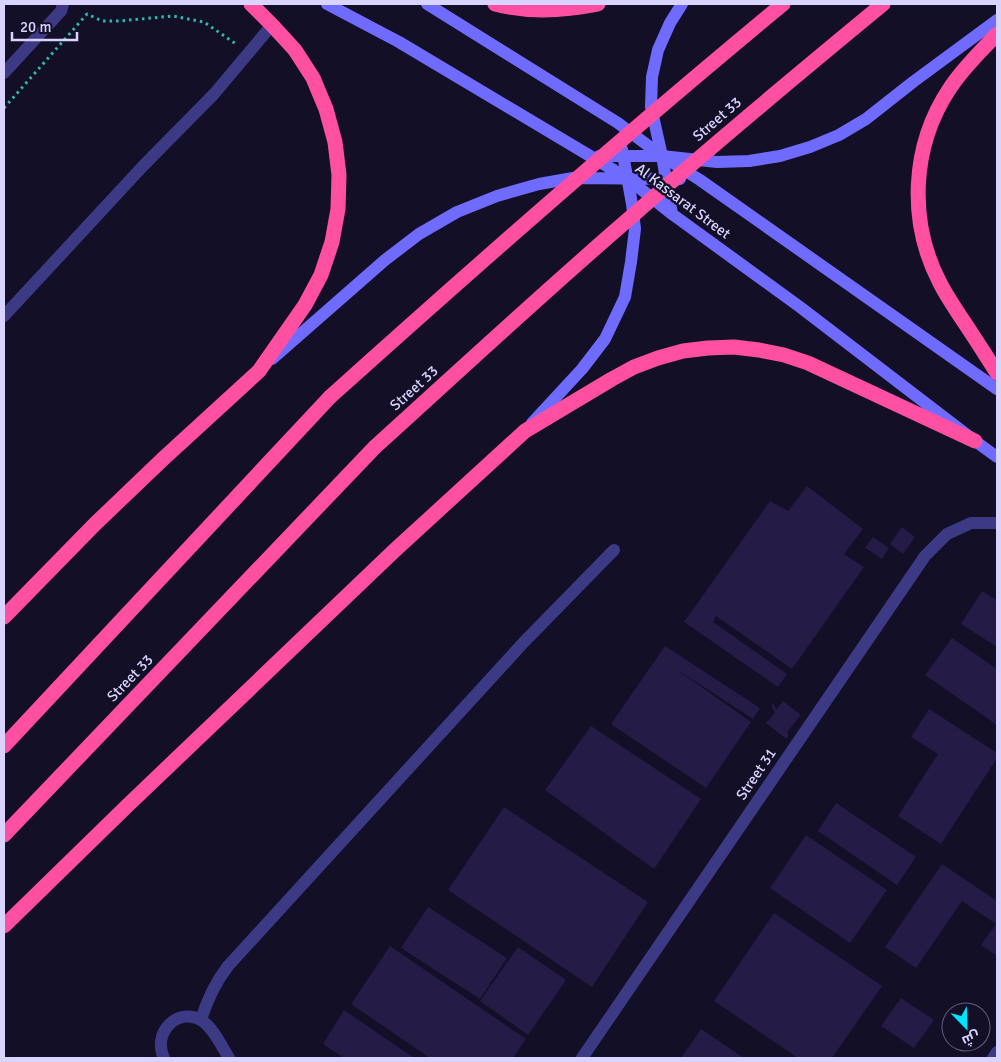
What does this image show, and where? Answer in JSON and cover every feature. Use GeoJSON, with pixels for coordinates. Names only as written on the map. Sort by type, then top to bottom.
{"type":"FeatureCollection","features":[{"type":"Feature","properties":{"kind":"highway"},"geometry":{"type":"LineString","coordinates":[[4,617],[95,524],[259,371],[305,305],[321,275],[332,242],[338,209],[340,175],[335,142],[326,109],[313,78],[295,50],[251,4]]}},
{"type":"Feature","properties":{"kind":"highway"},"geometry":{"type":"LineString","coordinates":[[495,4],[538,10],[573,9],[598,4]]}},
{"type":"Feature","properties":{"kind":"highway"},"geometry":{"type":"LineString","coordinates":[[4,746],[330,397],[590,167],[783,4]]}},
{"type":"Feature","properties":{"kind":"highway","name":"Street 33"},"geometry":{"type":"LineString","coordinates":[[4,835],[375,447],[631,216],[882,4]]}},
{"type":"Feature","properties":{"kind":"highway"},"geometry":{"type":"LineString","coordinates":[[997,34],[964,69],[949,89],[937,112],[921,159],[918,184],[918,210],[922,236],[940,284],[997,373]]}},
{"type":"Feature","properties":{"kind":"highway"},"geometry":{"type":"LineString","coordinates":[[4,926],[176,758],[388,556],[525,430],[634,367],[683,351],[708,348],[759,350],[784,355],[808,363],[975,441]]}},
{"type":"Feature","properties":{"kind":"street"},"geometry":{"type":"LineString","coordinates":[[4,73],[61,11],[64,4]]}},
{"type":"Feature","properties":{"kind":"street","name":"Al Kassarat Street"},"geometry":{"type":"LineString","coordinates":[[327,4],[399,42],[627,178],[672,214],[800,307],[997,457]]}},
{"type":"Feature","properties":{"kind":"street","name":"Al Kassarat Street"},"geometry":{"type":"LineString","coordinates":[[427,4],[618,123],[662,156],[700,180],[997,389]]}},
{"type":"Feature","properties":{"kind":"street"},"geometry":{"type":"LineString","coordinates":[[672,214],[651,107],[652,77],[658,50],[670,23],[682,4]]}},
{"type":"Feature","properties":{"kind":"street"},"geometry":{"type":"LineString","coordinates":[[589,156],[662,156],[717,162],[748,161],[780,156],[810,147],[839,135],[866,119],[997,20]]}},
{"type":"Feature","properties":{"kind":"street"},"geometry":{"type":"LineString","coordinates":[[4,316],[143,166],[214,94],[272,24]]}},
{"type":"Feature","properties":{"kind":"street"},"geometry":{"type":"LineString","coordinates":[[525,430],[582,369],[605,339],[625,297],[635,229],[618,123]]}},
{"type":"Feature","properties":{"kind":"street"},"geometry":{"type":"LineString","coordinates":[[259,371],[384,260],[419,234],[457,212],[496,196],[538,184],[573,178],[700,180]]}},
{"type":"Feature","properties":{"kind":"street","name":"Street 31"},"geometry":{"type":"LineString","coordinates":[[582,1058],[925,556],[947,534],[971,523],[997,523]]}},
{"type":"Feature","properties":{"kind":"street"},"geometry":{"type":"LineString","coordinates":[[201,1020],[211,992],[228,966],[524,642],[614,550]]}},
{"type":"Feature","properties":{"kind":"street"},"geometry":{"type":"LineString","coordinates":[[164,1058],[160,1043],[162,1034],[167,1026],[174,1021],[192,1017],[201,1020],[208,1026],[230,1058]]}},
{"type":"Feature","properties":{"kind":"street"},"geometry":{"type":"LineString","coordinates":[[993,1058],[997,1052]]}},
{"type":"Feature","properties":{"kind":"path"},"geometry":{"type":"LineString","coordinates":[[4,108],[87,14],[102,21],[119,22],[173,16],[204,22],[248,52]]}},
{"type":"Feature","properties":{"kind":"building"},"geometry":{"type":"Polygon","coordinates":[[[807,486],[863,529],[844,554],[864,567],[792,669],[716,616],[713,622],[787,674],[778,687],[684,622],[770,501],[788,511],[807,486]]]}},
{"type":"Feature","properties":{"kind":"building"},"geometry":{"type":"Polygon","coordinates":[[[902,527],[915,537],[903,554],[890,544],[902,527]]]}},
{"type":"Feature","properties":{"kind":"building"},"geometry":{"type":"Polygon","coordinates":[[[873,537],[889,548],[882,559],[865,548],[873,537]]]}},
{"type":"Feature","properties":{"kind":"building"},"geometry":{"type":"Polygon","coordinates":[[[982,591],[997,600],[997,647],[961,624],[982,591]]]}},
{"type":"Feature","properties":{"kind":"building"},"geometry":{"type":"Polygon","coordinates":[[[952,638],[997,669],[997,725],[925,675],[952,638]]]}},
{"type":"Feature","properties":{"kind":"building"},"geometry":{"type":"Polygon","coordinates":[[[665,646],[760,708],[753,719],[676,669],[751,722],[706,788],[611,724],[665,646]]]}},
{"type":"Feature","properties":{"kind":"building"},"geometry":{"type":"Polygon","coordinates":[[[783,701],[801,715],[788,731],[788,738],[785,738],[766,723],[775,713],[771,705],[774,704],[776,710],[783,701]]]}},
{"type":"Feature","properties":{"kind":"building"},"geometry":{"type":"Polygon","coordinates":[[[929,709],[997,753],[997,758],[941,844],[898,816],[938,754],[911,737],[929,709]]]}},
{"type":"Feature","properties":{"kind":"building"},"geometry":{"type":"Polygon","coordinates":[[[591,726],[701,799],[654,869],[545,790],[591,726]]]}},
{"type":"Feature","properties":{"kind":"building"},"geometry":{"type":"Polygon","coordinates":[[[836,803],[916,857],[897,885],[818,831],[836,803]]]}},
{"type":"Feature","properties":{"kind":"building"},"geometry":{"type":"Polygon","coordinates":[[[504,807],[648,902],[592,987],[448,890],[504,807]]]}},
{"type":"Feature","properties":{"kind":"building"},"geometry":{"type":"Polygon","coordinates":[[[806,835],[887,890],[850,943],[770,888],[806,835]]]}},
{"type":"Feature","properties":{"kind":"building"},"geometry":{"type":"Polygon","coordinates":[[[942,864],[997,901],[997,956],[981,945],[996,924],[962,901],[916,968],[885,947],[942,864]]]}},
{"type":"Feature","properties":{"kind":"building"},"geometry":{"type":"Polygon","coordinates":[[[428,907],[507,958],[480,999],[401,948],[428,907]]]}},
{"type":"Feature","properties":{"kind":"building"},"geometry":{"type":"Polygon","coordinates":[[[774,913],[882,986],[832,1058],[798,1058],[714,1001],[774,913]]]}},
{"type":"Feature","properties":{"kind":"building"},"geometry":{"type":"Polygon","coordinates":[[[390,946],[526,1039],[513,1058],[430,1058],[351,1004],[390,946]]]}},
{"type":"Feature","properties":{"kind":"building"},"geometry":{"type":"Polygon","coordinates":[[[518,947],[566,980],[528,1035],[480,1001],[518,947]]]}},
{"type":"Feature","properties":{"kind":"building"},"geometry":{"type":"Polygon","coordinates":[[[901,998],[934,1020],[914,1048],[881,1026],[901,998]]]}},
{"type":"Feature","properties":{"kind":"building"},"geometry":{"type":"Polygon","coordinates":[[[344,1010],[414,1058],[344,1058],[323,1044],[344,1010]]]}},
{"type":"Feature","properties":{"kind":"building"},"geometry":{"type":"Polygon","coordinates":[[[701,1029],[744,1058],[681,1058],[701,1029]]]}}]}
